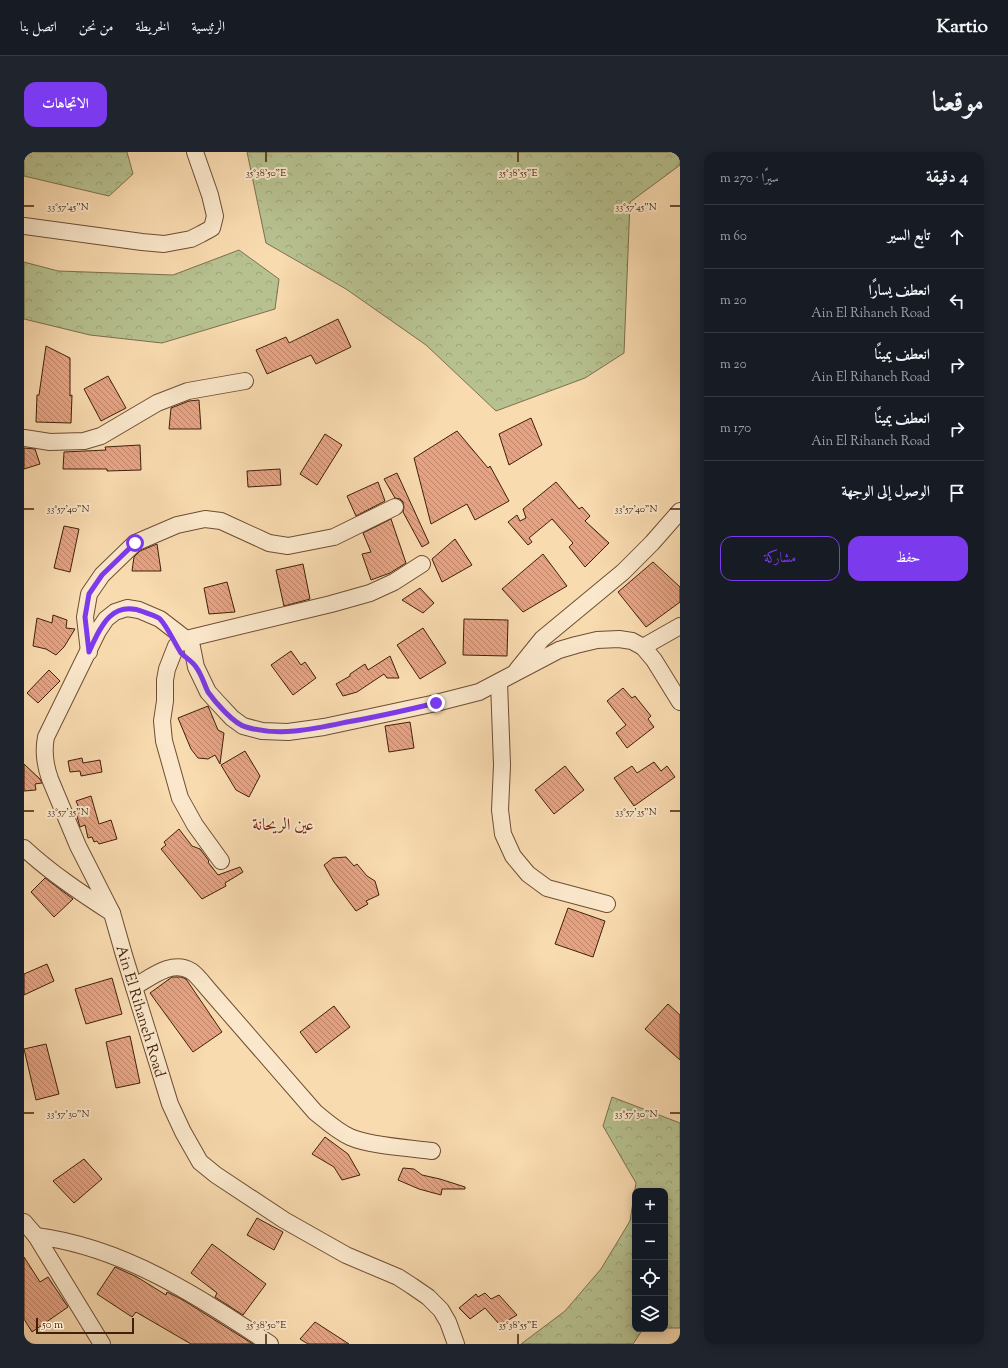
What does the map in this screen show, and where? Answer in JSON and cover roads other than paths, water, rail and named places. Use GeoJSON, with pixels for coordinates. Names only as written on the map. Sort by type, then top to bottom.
{"type":"FeatureCollection","features":[{"type":"Feature","properties":{"kind":"street"},"geometry":{"type":"LineString","coordinates":[[24,226],[164,244],[190,239],[212,228],[215,216],[210,195],[195,152]]}},
{"type":"Feature","properties":{"kind":"street"},"geometry":{"type":"LineString","coordinates":[[24,438],[50,442],[84,441],[101,436],[157,403],[188,391],[245,381]]}},
{"type":"Feature","properties":{"kind":"street"},"geometry":{"type":"LineString","coordinates":[[89,652],[85,617],[89,594],[102,575],[135,543],[177,525],[205,519],[221,520],[269,543],[288,546],[334,537],[395,507]]}},
{"type":"Feature","properties":{"kind":"street"},"geometry":{"type":"LineString","coordinates":[[514,675],[542,639],[623,572],[652,543],[680,511]]}},
{"type":"Feature","properties":{"kind":"street"},"geometry":{"type":"LineString","coordinates":[[221,861],[195,825],[180,798],[164,742],[162,721],[167,669],[184,647],[203,635],[370,593],[394,582],[422,564]]}},
{"type":"Feature","properties":{"kind":"street","name":"Ain El Rihaneh Road"},"geometry":{"type":"LineString","coordinates":[[456,1344],[448,1322],[441,1310],[428,1297],[398,1277],[346,1254],[284,1220],[216,1175],[200,1162],[183,1132],[170,1104],[112,913],[78,846],[46,768],[44,748],[46,737],[98,631],[106,619],[115,612],[126,608],[139,610],[160,619],[184,647],[208,692],[232,718],[243,726],[262,731],[288,732],[324,727],[372,718],[479,692],[514,675],[559,650],[597,640],[619,639],[632,641],[643,647],[654,660],[680,702]]}},
{"type":"Feature","properties":{"kind":"street"},"geometry":{"type":"LineString","coordinates":[[643,647],[680,626]]}},
{"type":"Feature","properties":{"kind":"street"},"geometry":{"type":"LineString","coordinates":[[499,682],[502,764],[500,810],[503,834],[513,856],[528,874],[548,888],[607,904]]}},
{"type":"Feature","properties":{"kind":"street"},"geometry":{"type":"LineString","coordinates":[[24,848],[71,887],[112,913]]}},
{"type":"Feature","properties":{"kind":"street"},"geometry":{"type":"LineString","coordinates":[[134,987],[166,969],[180,966],[191,971],[315,1112],[332,1125],[350,1137],[371,1143],[432,1151]]}},
{"type":"Feature","properties":{"kind":"street"},"geometry":{"type":"LineString","coordinates":[[24,1222],[36,1236],[102,1344]]}},
{"type":"Feature","properties":{"kind":"street"},"geometry":{"type":"LineString","coordinates":[[36,1236],[76,1243],[99,1250],[150,1272],[221,1311],[270,1344]]}},
{"type":"Feature","properties":{"kind":"district","name":"عين الريحانة"},"geometry":{"type":"Point","coordinates":[283,824]}}]}
